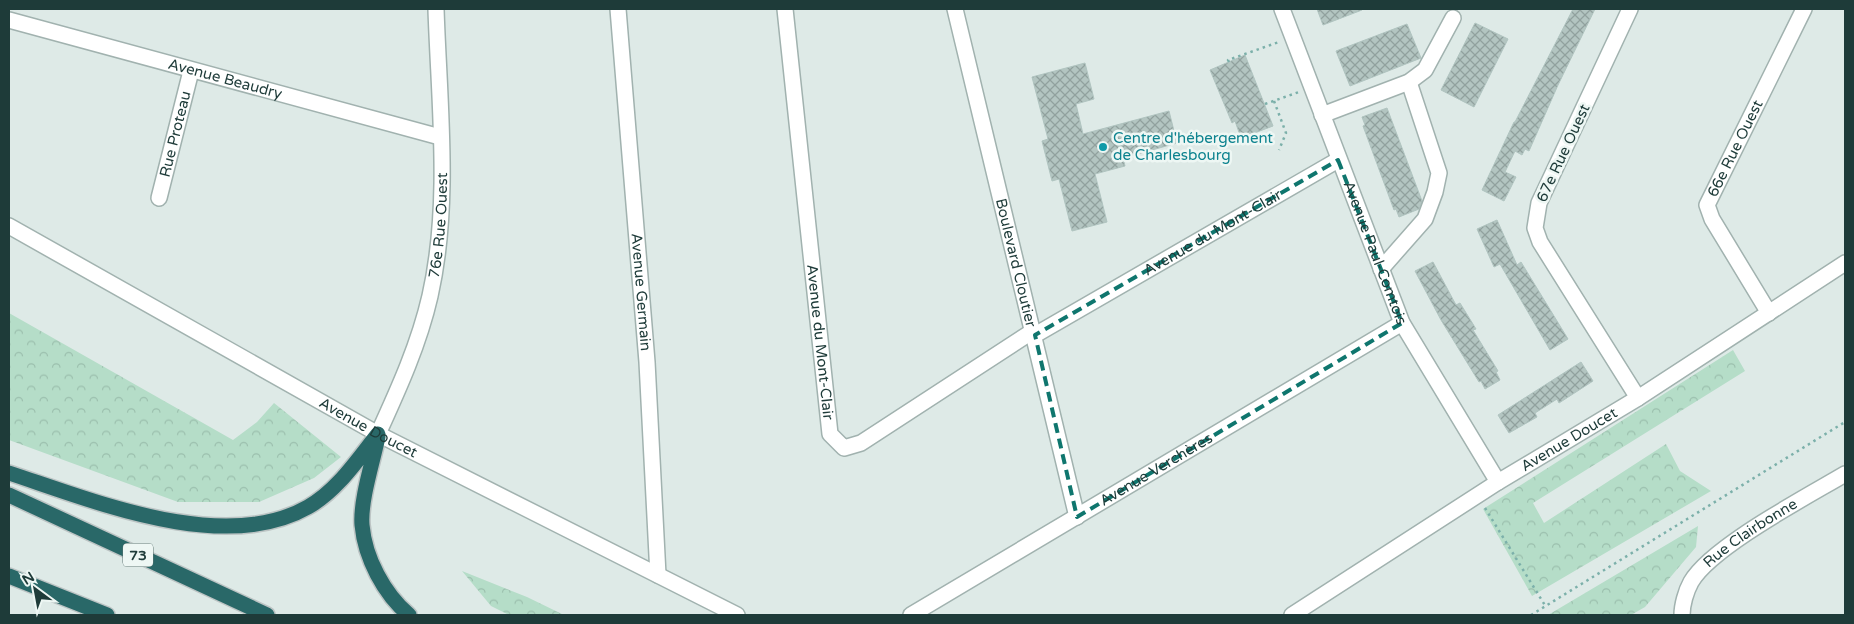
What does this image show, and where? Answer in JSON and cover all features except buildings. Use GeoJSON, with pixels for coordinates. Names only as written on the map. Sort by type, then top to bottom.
{"type":"FeatureCollection","features":[{"type":"Feature","properties":{"kind":"highway"},"geometry":{"type":"LineString","coordinates":[[9,473],[137,514],[223,527],[272,523],[309,507],[339,482],[378,434]]}},
{"type":"Feature","properties":{"kind":"highway"},"geometry":{"type":"LineString","coordinates":[[378,434],[362,524],[371,563],[394,603],[409,615]]}},
{"type":"Feature","properties":{"kind":"highway","name":"73"},"geometry":{"type":"LineString","coordinates":[[9,495],[267,615]]}},
{"type":"Feature","properties":{"kind":"highway"},"geometry":{"type":"LineString","coordinates":[[9,576],[107,615]]}},
{"type":"Feature","properties":{"kind":"street","name":"76e Rue Ouest"},"geometry":{"type":"LineString","coordinates":[[378,434],[411,361],[430,294],[442,210],[436,9]]}},
{"type":"Feature","properties":{"kind":"street","name":"Avenue Germain"},"geometry":{"type":"LineString","coordinates":[[618,9],[647,362],[658,575]]}},
{"type":"Feature","properties":{"kind":"street","name":"Avenue du Mont-Clair"},"geometry":{"type":"LineString","coordinates":[[785,9],[830,434],[844,448],[861,443],[1034,333],[1338,160]]}},
{"type":"Feature","properties":{"kind":"street","name":"Boulevard Cloutier"},"geometry":{"type":"LineString","coordinates":[[955,9],[1077,517]]}},
{"type":"Feature","properties":{"kind":"street","name":"Avenue Paul-Comtois"},"geometry":{"type":"LineString","coordinates":[[1282,9],[1338,160],[1402,323],[1498,482]]}},
{"type":"Feature","properties":{"kind":"street","name":"67e Rue Ouest"},"geometry":{"type":"LineString","coordinates":[[1630,9],[1539,203],[1535,228],[1540,242],[1638,398]]}},
{"type":"Feature","properties":{"kind":"street","name":"66e Rue Ouest"},"geometry":{"type":"LineString","coordinates":[[1768,313],[1712,219],[1707,205],[1804,9]]}},
{"type":"Feature","properties":{"kind":"street"},"geometry":{"type":"LineString","coordinates":[[1322,115],[1408,82],[1425,70],[1453,18]]}},
{"type":"Feature","properties":{"kind":"street","name":"Avenue Beaudry"},"geometry":{"type":"LineString","coordinates":[[9,20],[440,137]]}},
{"type":"Feature","properties":{"kind":"street","name":"Rue Proteau"},"geometry":{"type":"LineString","coordinates":[[159,198],[191,70]]}},
{"type":"Feature","properties":{"kind":"street"},"geometry":{"type":"LineString","coordinates":[[1381,269],[1425,218],[1435,192],[1439,173],[1408,82]]}},
{"type":"Feature","properties":{"kind":"street","name":"Avenue Doucet"},"geometry":{"type":"LineString","coordinates":[[9,226],[378,434],[737,615]]}},
{"type":"Feature","properties":{"kind":"street","name":"Avenue Doucet"},"geometry":{"type":"LineString","coordinates":[[1292,615],[1477,495],[1638,398],[1845,263]]}},
{"type":"Feature","properties":{"kind":"street","name":"Avenue Verchères"},"geometry":{"type":"LineString","coordinates":[[911,615],[1402,323]]}},
{"type":"Feature","properties":{"kind":"street","name":"Rue Clairbonne"},"geometry":{"type":"LineString","coordinates":[[1682,615],[1682,608],[1691,582],[1707,563],[1734,542],[1845,474]]}},
{"type":"Feature","properties":{"kind":"path"},"geometry":{"type":"LineString","coordinates":[[1229,62],[1293,37]]}},
{"type":"Feature","properties":{"kind":"path"},"geometry":{"type":"LineString","coordinates":[[1265,104],[1311,87]]}},
{"type":"Feature","properties":{"kind":"path"},"geometry":{"type":"LineString","coordinates":[[1274,101],[1286,133],[1279,150]]}},
{"type":"Feature","properties":{"kind":"path"},"geometry":{"type":"LineString","coordinates":[[1532,615],[1845,422]]}},
{"type":"Feature","properties":{"kind":"path"},"geometry":{"type":"LineString","coordinates":[[1477,495],[1546,607]]}},
{"type":"Feature","properties":{"kind":"highlighted area"},"geometry":{"type":"Polygon","coordinates":[[[1338,160],[1402,323],[1077,517],[1035,335],[1338,160]]]}},
{"type":"Feature","properties":{"kind":"green space"},"geometry":{"type":"Polygon","coordinates":[[[9,313],[233,440],[257,422],[274,403],[341,457],[314,478],[259,502],[178,502],[9,440],[9,313]]]}},
{"type":"Feature","properties":{"kind":"green space"},"geometry":{"type":"Polygon","coordinates":[[[1733,350],[1745,371],[1533,503],[1544,523],[1666,444],[1680,471],[1711,491],[1532,596],[1483,509],[1733,350]]]}},
{"type":"Feature","properties":{"kind":"green space"},"geometry":{"type":"Polygon","coordinates":[[[1698,526],[1696,547],[1645,607],[1631,615],[1548,615],[1698,526]]]}},
{"type":"Feature","properties":{"kind":"green space"},"geometry":{"type":"Polygon","coordinates":[[[462,571],[527,597],[564,615],[509,615],[491,606],[462,571]]]}},
{"type":"Feature","properties":{"kind":"place","name":"Centre d'hébergement de Charlesbourg"},"geometry":{"type":"Point","coordinates":[1103,147]}}]}
